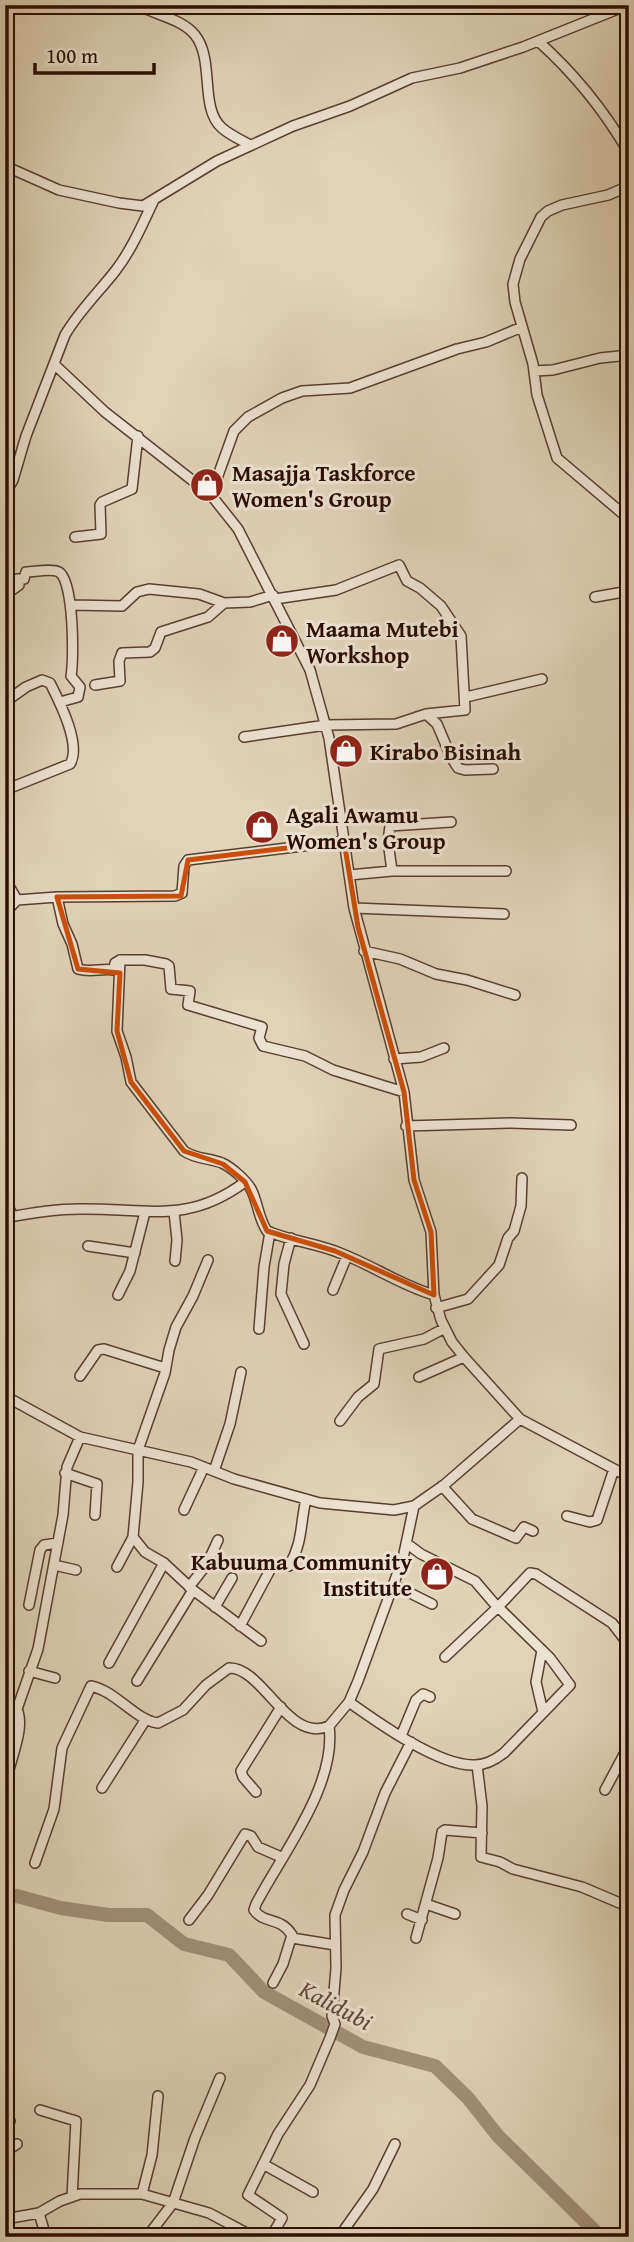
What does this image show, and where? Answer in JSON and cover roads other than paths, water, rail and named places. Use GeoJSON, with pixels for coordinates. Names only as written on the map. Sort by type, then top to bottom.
{"type":"FeatureCollection","features":[{"type":"Feature","properties":{"kind":"street"},"geometry":{"type":"LineString","coordinates":[[138,5],[183,24],[194,34],[202,45],[215,120],[220,127],[250,145]]}},
{"type":"Feature","properties":{"kind":"street"},"geometry":{"type":"LineString","coordinates":[[5,166],[59,190],[144,206],[190,176],[293,126],[360,102],[412,78],[428,73],[449,72],[538,41],[628,5]]}},
{"type":"Feature","properties":{"kind":"street"},"geometry":{"type":"LineString","coordinates":[[538,41],[573,74],[629,153]]}},
{"type":"Feature","properties":{"kind":"street"},"geometry":{"type":"LineString","coordinates":[[629,186],[608,195],[562,205],[548,211],[541,218],[520,259],[513,284],[537,395],[557,457],[629,519]]}},
{"type":"Feature","properties":{"kind":"street"},"geometry":{"type":"LineString","coordinates":[[5,494],[13,480],[26,436],[73,321],[116,270],[138,235],[154,201]]}},
{"type":"Feature","properties":{"kind":"street"},"geometry":{"type":"LineString","coordinates":[[211,495],[234,431],[248,417],[282,398],[302,391],[357,386],[522,327]]}},
{"type":"Feature","properties":{"kind":"street"},"geometry":{"type":"LineString","coordinates":[[534,372],[565,368],[621,354],[629,355]]}},
{"type":"Feature","properties":{"kind":"street"},"geometry":{"type":"LineString","coordinates":[[54,364],[88,398],[211,495],[238,529],[310,670],[326,725],[354,908],[404,1092],[414,1180],[431,1232],[434,1295],[444,1328],[464,1357],[520,1419],[629,1477]]}},
{"type":"Feature","properties":{"kind":"street"},"geometry":{"type":"LineString","coordinates":[[75,537],[101,534],[102,502],[132,489],[138,436]]}},
{"type":"Feature","properties":{"kind":"street"},"geometry":{"type":"LineString","coordinates":[[71,605],[122,606],[137,592],[149,589],[199,594],[224,603],[250,602],[336,590],[399,565],[407,581],[441,606],[458,629],[462,643],[466,697],[464,711],[426,714],[396,724],[326,725],[244,737]]}},
{"type":"Feature","properties":{"kind":"street"},"geometry":{"type":"LineString","coordinates":[[5,595],[15,589],[19,584],[17,579],[24,579],[26,572],[57,572],[63,576],[71,605],[74,662],[71,676],[80,687],[78,697],[60,702]]}},
{"type":"Feature","properties":{"kind":"street"},"geometry":{"type":"LineString","coordinates":[[595,597],[629,591]]}},
{"type":"Feature","properties":{"kind":"street"},"geometry":{"type":"LineString","coordinates":[[95,685],[120,681],[122,653],[150,652],[155,648],[161,632],[208,617],[224,603]]}},
{"type":"Feature","properties":{"kind":"street"},"geometry":{"type":"LineString","coordinates":[[466,697],[542,679]]}},
{"type":"Feature","properties":{"kind":"street"},"geometry":{"type":"LineString","coordinates":[[5,702],[26,687],[42,680],[50,683],[70,727],[73,760],[5,790]]}},
{"type":"Feature","properties":{"kind":"street"},"geometry":{"type":"LineString","coordinates":[[426,714],[437,723],[451,757],[460,769],[493,769]]}},
{"type":"Feature","properties":{"kind":"street"},"geometry":{"type":"LineString","coordinates":[[392,871],[388,841],[390,826],[451,822]]}},
{"type":"Feature","properties":{"kind":"street"},"geometry":{"type":"LineString","coordinates":[[5,913],[18,900],[176,896],[181,893],[184,866],[188,860],[344,841]]}},
{"type":"Feature","properties":{"kind":"street"},"geometry":{"type":"LineString","coordinates":[[349,875],[392,871],[506,871]]}},
{"type":"Feature","properties":{"kind":"street"},"geometry":{"type":"LineString","coordinates":[[5,879],[18,900]]}},
{"type":"Feature","properties":{"kind":"street"},"geometry":{"type":"LineString","coordinates":[[57,897],[78,969],[88,972],[106,968],[114,970],[120,960],[145,960],[166,964],[169,966],[171,989],[190,991],[188,1005],[262,1027],[259,1038],[263,1046],[305,1056],[333,1070],[404,1092]]}},
{"type":"Feature","properties":{"kind":"street"},"geometry":{"type":"LineString","coordinates":[[354,908],[504,914]]}},
{"type":"Feature","properties":{"kind":"street"},"geometry":{"type":"LineString","coordinates":[[364,951],[400,959],[436,974],[467,979],[515,995]]}},
{"type":"Feature","properties":{"kind":"street"},"geometry":{"type":"LineString","coordinates":[[120,960],[117,1031],[131,1082],[184,1151],[223,1164],[246,1182],[252,1191],[263,1225],[270,1232],[347,1256],[406,1285],[434,1295]]}},
{"type":"Feature","properties":{"kind":"street"},"geometry":{"type":"LineString","coordinates":[[394,1059],[421,1057],[444,1048]]}},
{"type":"Feature","properties":{"kind":"street"},"geometry":{"type":"LineString","coordinates":[[406,1126],[511,1123],[571,1125]]}},
{"type":"Feature","properties":{"kind":"street"},"geometry":{"type":"LineString","coordinates":[[436,1308],[468,1299],[499,1265],[508,1238],[514,1231],[521,1206],[522,1178]]}},
{"type":"Feature","properties":{"kind":"street"},"geometry":{"type":"LineString","coordinates":[[5,1201],[9,1217],[79,1209],[174,1212],[209,1204],[246,1182]]}},
{"type":"Feature","properties":{"kind":"street"},"geometry":{"type":"LineString","coordinates":[[118,1295],[130,1272],[145,1212]]}},
{"type":"Feature","properties":{"kind":"street"},"geometry":{"type":"LineString","coordinates":[[174,1212],[177,1240],[175,1261]]}},
{"type":"Feature","properties":{"kind":"street"},"geometry":{"type":"LineString","coordinates":[[259,1329],[270,1232]]}},
{"type":"Feature","properties":{"kind":"street"},"geometry":{"type":"LineString","coordinates":[[291,1238],[284,1264],[281,1294],[304,1344]]}},
{"type":"Feature","properties":{"kind":"street"},"geometry":{"type":"LineString","coordinates":[[88,1245],[135,1253]]}},
{"type":"Feature","properties":{"kind":"street"},"geometry":{"type":"LineString","coordinates":[[333,1290],[347,1256]]}},
{"type":"Feature","properties":{"kind":"street"},"geometry":{"type":"LineString","coordinates":[[117,1567],[133,1537],[138,1450],[166,1368],[176,1327],[208,1260]]}},
{"type":"Feature","properties":{"kind":"street"},"geometry":{"type":"LineString","coordinates":[[340,1420],[358,1397],[374,1384],[379,1349],[424,1339],[444,1328]]}},
{"type":"Feature","properties":{"kind":"street"},"geometry":{"type":"LineString","coordinates":[[80,1376],[98,1350],[104,1349],[166,1368]]}},
{"type":"Feature","properties":{"kind":"street"},"geometry":{"type":"LineString","coordinates":[[419,1377],[464,1357]]}},
{"type":"Feature","properties":{"kind":"street"},"geometry":{"type":"LineString","coordinates":[[214,1471],[230,1424],[241,1372]]}},
{"type":"Feature","properties":{"kind":"street"},"geometry":{"type":"LineString","coordinates":[[5,1396],[80,1437],[204,1467],[246,1483],[320,1503],[394,1510],[414,1506],[442,1486],[520,1419]]}},
{"type":"Feature","properties":{"kind":"street"},"geometry":{"type":"LineString","coordinates":[[8,1774],[21,1723],[17,1709],[37,1649],[54,1565],[64,1506],[65,1473],[80,1437]]}},
{"type":"Feature","properties":{"kind":"street"},"geometry":{"type":"LineString","coordinates":[[184,1510],[204,1467]]}},
{"type":"Feature","properties":{"kind":"street"},"geometry":{"type":"LineString","coordinates":[[567,1516],[590,1522],[597,1520],[614,1469]]}},
{"type":"Feature","properties":{"kind":"street"},"geometry":{"type":"LineString","coordinates":[[65,1473],[97,1484],[94,1515]]}},
{"type":"Feature","properties":{"kind":"street"},"geometry":{"type":"LineString","coordinates":[[442,1486],[463,1511],[477,1522],[516,1538],[524,1528],[533,1531]]}},
{"type":"Feature","properties":{"kind":"street"},"geometry":{"type":"LineString","coordinates":[[289,1566],[302,1534],[306,1499]]}},
{"type":"Feature","properties":{"kind":"street"},"geometry":{"type":"LineString","coordinates":[[35,1863],[54,1809],[62,1748],[89,1688],[93,1685],[118,1698],[146,1719],[158,1723],[183,1710],[206,1685],[229,1668],[237,1668],[303,1726],[316,1730],[329,1726],[349,1702],[394,1585],[414,1506]]}},
{"type":"Feature","properties":{"kind":"street"},"geometry":{"type":"LineString","coordinates":[[133,1537],[145,1552],[163,1563],[261,1642]]}},
{"type":"Feature","properties":{"kind":"street"},"geometry":{"type":"LineString","coordinates":[[137,1681],[207,1564],[218,1540]]}},
{"type":"Feature","properties":{"kind":"street"},"geometry":{"type":"LineString","coordinates":[[349,1702],[411,1742],[449,1761],[477,1765],[493,1761],[504,1753],[569,1685],[542,1650],[469,1577],[421,1554],[406,1542]]}},
{"type":"Feature","properties":{"kind":"street"},"geometry":{"type":"LineString","coordinates":[[29,1605],[40,1550],[44,1545],[58,1543]]}},
{"type":"Feature","properties":{"kind":"street"},"geometry":{"type":"LineString","coordinates":[[109,1662],[163,1563]]}},
{"type":"Feature","properties":{"kind":"street"},"geometry":{"type":"LineString","coordinates":[[54,1565],[76,1570]]}},
{"type":"Feature","properties":{"kind":"street"},"geometry":{"type":"LineString","coordinates":[[240,1626],[270,1570]]}},
{"type":"Feature","properties":{"kind":"street"},"geometry":{"type":"LineString","coordinates":[[445,1657],[532,1573],[612,1623],[629,1645]]}},
{"type":"Feature","properties":{"kind":"street"},"geometry":{"type":"LineString","coordinates":[[215,1607],[232,1578]]}},
{"type":"Feature","properties":{"kind":"street"},"geometry":{"type":"LineString","coordinates":[[394,1585],[432,1604]]}},
{"type":"Feature","properties":{"kind":"street"},"geometry":{"type":"LineString","coordinates":[[542,1650],[536,1682],[543,1712]]}},
{"type":"Feature","properties":{"kind":"street"},"geometry":{"type":"LineString","coordinates":[[29,1671],[55,1678]]}},
{"type":"Feature","properties":{"kind":"street"},"geometry":{"type":"LineString","coordinates":[[401,1736],[416,1700],[423,1694],[430,1697]]}},
{"type":"Feature","properties":{"kind":"street"},"geometry":{"type":"LineString","coordinates":[[256,1792],[241,1771],[281,1707]]}},
{"type":"Feature","properties":{"kind":"street"},"geometry":{"type":"LineString","coordinates":[[5,1713],[17,1709]]}},
{"type":"Feature","properties":{"kind":"street"},"geometry":{"type":"LineString","coordinates":[[102,1788],[146,1719]]}},
{"type":"Feature","properties":{"kind":"street"},"geometry":{"type":"LineString","coordinates":[[329,1726],[330,1746],[315,1796],[254,1910],[258,1915],[282,1923],[292,1938],[335,1945]]}},
{"type":"Feature","properties":{"kind":"street"},"geometry":{"type":"LineString","coordinates":[[271,2237],[282,2218],[248,2194],[278,2134],[310,2085],[330,2038],[335,2024],[332,2016],[336,1968],[336,1910],[363,1852],[385,1793],[411,1742]]}},
{"type":"Feature","properties":{"kind":"street"},"geometry":{"type":"LineString","coordinates":[[605,1790],[629,1745]]}},
{"type":"Feature","properties":{"kind":"street"},"geometry":{"type":"LineString","coordinates":[[477,1765],[482,1806],[483,1858],[582,1887],[629,1907]]}},
{"type":"Feature","properties":{"kind":"street"},"geometry":{"type":"LineString","coordinates":[[416,1938],[442,1832],[482,1833]]}},
{"type":"Feature","properties":{"kind":"street"},"geometry":{"type":"LineString","coordinates":[[189,1920],[208,1895],[245,1834],[251,1836],[258,1847],[281,1857]]}},
{"type":"Feature","properties":{"kind":"street"},"geometry":{"type":"LineString","coordinates":[[426,1904],[455,1914]]}},
{"type":"Feature","properties":{"kind":"street"},"geometry":{"type":"LineString","coordinates":[[407,1914],[422,1920]]}},
{"type":"Feature","properties":{"kind":"street"},"geometry":{"type":"LineString","coordinates":[[272,1983],[283,1964],[292,1938]]}},
{"type":"Feature","properties":{"kind":"street"},"geometry":{"type":"LineString","coordinates":[[147,2237],[173,2203],[195,2138],[220,2078]]}},
{"type":"Feature","properties":{"kind":"street"},"geometry":{"type":"LineString","coordinates":[[142,2194],[152,2155],[159,2096]]}},
{"type":"Feature","properties":{"kind":"street"},"geometry":{"type":"LineString","coordinates":[[40,2110],[76,2122],[72,2197]]}},
{"type":"Feature","properties":{"kind":"street"},"geometry":{"type":"LineString","coordinates":[[5,2152],[17,2144]]}},
{"type":"Feature","properties":{"kind":"street"},"geometry":{"type":"LineString","coordinates":[[340,2237],[373,2189],[395,2144]]}},
{"type":"Feature","properties":{"kind":"street"},"geometry":{"type":"LineString","coordinates":[[263,2164],[313,2192]]}},
{"type":"Feature","properties":{"kind":"street"},"geometry":{"type":"LineString","coordinates":[[5,2219],[39,2213],[80,2194],[142,2194],[209,2213],[254,2237]]}},
{"type":"Feature","properties":{"kind":"street"},"geometry":{"type":"LineString","coordinates":[[39,2213],[46,2237]]}},
{"type":"Feature","properties":{"kind":"waterway","name":"Kalidubi"},"geometry":{"type":"LineString","coordinates":[[5,1897],[17,1896],[61,1908],[108,1915],[147,1915],[184,1944],[229,1955],[264,1992],[363,2047],[435,2066],[468,2098],[498,2136],[601,2237]]}},
{"type":"Feature","properties":{"kind":"place","name":"Masajja Taskforce Women's Group"},"geometry":{"type":"Point","coordinates":[207,485]}},
{"type":"Feature","properties":{"kind":"place","name":"Maama Mutebi Workshop"},"geometry":{"type":"Point","coordinates":[282,641]}},
{"type":"Feature","properties":{"kind":"place","name":"Kirabo Bisinah"},"geometry":{"type":"Point","coordinates":[346,751]}},
{"type":"Feature","properties":{"kind":"place","name":"Agali Awamu Women's Group"},"geometry":{"type":"Point","coordinates":[262,827]}},
{"type":"Feature","properties":{"kind":"place","name":"Kabuuma Community Institute"},"geometry":{"type":"Point","coordinates":[437,1574]}}]}
